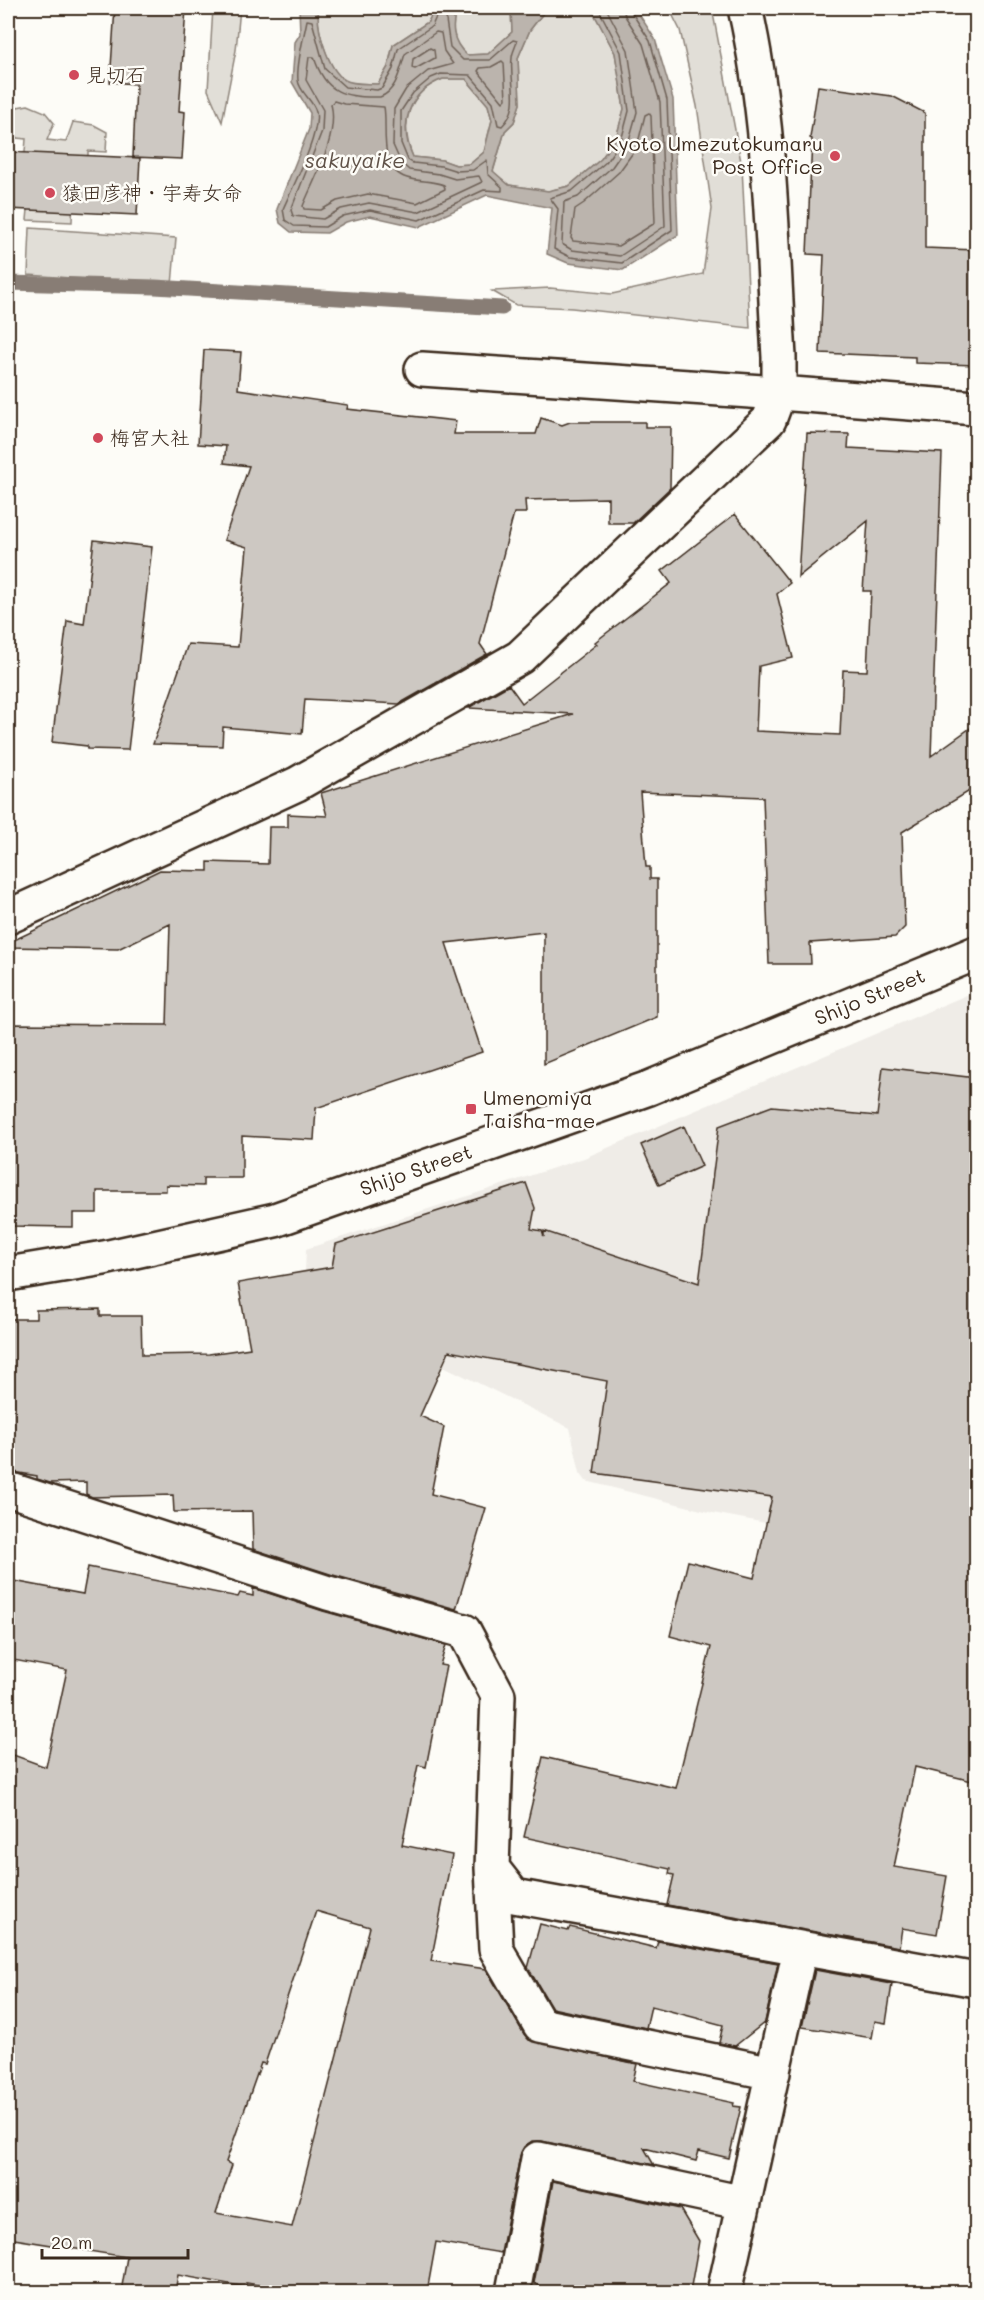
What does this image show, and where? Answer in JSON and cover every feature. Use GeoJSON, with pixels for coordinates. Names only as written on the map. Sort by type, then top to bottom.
{"type":"FeatureCollection","features":[{"type":"Feature","properties":{"kind":"street"},"geometry":{"type":"LineString","coordinates":[[8,917],[297,784],[520,657],[769,420],[779,393],[779,357],[766,141],[755,55],[745,8]]}},
{"type":"Feature","properties":{"kind":"street"},"geometry":{"type":"LineString","coordinates":[[422,369],[976,408]]}},
{"type":"Feature","properties":{"kind":"street","name":"Shijo Street"},"geometry":{"type":"LineString","coordinates":[[8,1274],[104,1258],[275,1220],[649,1088],[976,953]]}},
{"type":"Feature","properties":{"kind":"street"},"geometry":{"type":"LineString","coordinates":[[8,1489],[328,1593],[464,1631],[498,1695],[492,1868],[496,1949],[540,2025],[772,2073]]}},
{"type":"Feature","properties":{"kind":"street"},"geometry":{"type":"LineString","coordinates":[[492,1868],[514,1896],[976,1980]]}},
{"type":"Feature","properties":{"kind":"street"},"geometry":{"type":"LineString","coordinates":[[724,2292],[800,1949]]}},
{"type":"Feature","properties":{"kind":"street"},"geometry":{"type":"LineString","coordinates":[[513,2292],[538,2159],[744,2203]]}},
{"type":"Feature","properties":{"kind":"shaded area"},"geometry":{"type":"Polygon","coordinates":[[[213,8],[240,8],[236,50],[222,122],[208,90],[213,8]]]}},
{"type":"Feature","properties":{"kind":"shaded area"},"geometry":{"type":"Polygon","coordinates":[[[319,8],[435,8],[428,22],[393,45],[388,67],[378,84],[348,82],[339,75],[324,47],[319,25],[319,8]]]}},
{"type":"Feature","properties":{"kind":"shaded area"},"geometry":{"type":"Polygon","coordinates":[[[458,8],[511,8],[512,32],[488,54],[466,55],[455,39],[453,27],[458,8]]]}},
{"type":"Feature","properties":{"kind":"shaded area"},"geometry":{"type":"Polygon","coordinates":[[[547,8],[591,8],[615,53],[624,109],[616,138],[601,159],[569,186],[548,191],[509,185],[493,172],[505,131],[514,122],[520,104],[518,58],[530,30],[547,8]]]}},
{"type":"Feature","properties":{"kind":"shaded area"},"geometry":{"type":"Polygon","coordinates":[[[669,8],[712,8],[742,167],[750,328],[572,308],[516,305],[492,291],[550,288],[612,294],[703,274],[712,209],[697,106],[680,30],[669,8]]]}},
{"type":"Feature","properties":{"kind":"shaded area"},"geometry":{"type":"Polygon","coordinates":[[[443,79],[466,79],[488,105],[492,120],[484,152],[470,164],[456,165],[442,160],[413,157],[409,145],[407,121],[414,101],[431,85],[443,79]]]}},
{"type":"Feature","properties":{"kind":"shaded area"},"geometry":{"type":"Polygon","coordinates":[[[28,105],[45,112],[54,123],[47,140],[66,142],[73,122],[94,125],[107,132],[106,152],[88,151],[88,168],[74,167],[72,222],[27,220],[31,179],[23,178],[26,139],[8,137],[8,115],[12,108],[28,105]]]}},
{"type":"Feature","properties":{"kind":"shaded area"},"geometry":{"type":"Polygon","coordinates":[[[30,228],[176,238],[172,285],[28,275],[30,228]]]}},
{"type":"Feature","properties":{"kind":"shaded area"},"geometry":{"type":"Polygon","coordinates":[[[976,991],[976,1589],[839,1537],[713,1513],[586,1481],[580,1473],[570,1428],[425,1357],[303,1321],[306,1249],[584,1158],[976,991]]]}},
{"type":"Feature","properties":{"kind":"water","name":"sakuyaike"},"geometry":{"type":"Polygon","coordinates":[[[299,8],[319,8],[319,25],[324,47],[339,75],[352,83],[378,84],[388,67],[393,45],[428,22],[435,8],[458,8],[453,27],[455,39],[467,55],[488,54],[512,32],[511,8],[547,8],[530,30],[518,58],[520,104],[514,122],[505,131],[493,171],[509,185],[548,191],[569,186],[601,159],[616,138],[624,109],[615,53],[591,8],[635,8],[655,39],[673,99],[678,235],[623,270],[568,263],[547,254],[552,208],[487,195],[419,227],[370,216],[346,222],[327,233],[291,232],[280,223],[277,209],[309,129],[310,113],[292,82],[295,42],[300,34],[299,8]],[[443,79],[421,92],[414,101],[409,111],[406,133],[413,157],[442,160],[456,165],[470,164],[484,152],[492,120],[488,105],[466,79],[443,79]]]}},
{"type":"Feature","properties":{"kind":"building"},"geometry":{"type":"Polygon","coordinates":[[[115,8],[186,8],[179,111],[185,112],[182,159],[133,157],[136,84],[110,82],[115,8]]]}},
{"type":"Feature","properties":{"kind":"building"},"geometry":{"type":"Polygon","coordinates":[[[818,86],[892,96],[925,113],[925,248],[976,250],[976,365],[915,363],[915,357],[820,353],[824,255],[807,254],[812,139],[810,138],[818,86]]]}},
{"type":"Feature","properties":{"kind":"building"},"geometry":{"type":"Polygon","coordinates":[[[8,152],[140,158],[137,215],[8,209],[8,152]]]}},
{"type":"Feature","properties":{"kind":"building"},"geometry":{"type":"Polygon","coordinates":[[[204,350],[241,352],[238,389],[348,405],[347,409],[456,421],[454,434],[536,434],[541,418],[562,425],[570,422],[645,422],[645,427],[671,427],[670,488],[633,523],[608,523],[608,498],[525,500],[526,513],[514,513],[480,644],[487,654],[399,704],[305,699],[302,734],[223,727],[222,746],[153,744],[188,644],[238,647],[247,547],[224,540],[249,466],[224,463],[226,446],[198,444],[204,350]]]}},
{"type":"Feature","properties":{"kind":"building"},"geometry":{"type":"Polygon","coordinates":[[[807,433],[849,434],[848,448],[942,453],[931,756],[976,724],[976,778],[968,792],[902,832],[905,927],[895,937],[810,943],[811,964],[769,964],[763,797],[640,792],[646,867],[650,867],[650,879],[657,879],[657,1017],[544,1064],[544,932],[446,943],[482,1052],[316,1108],[314,1140],[242,1136],[242,1178],[203,1178],[203,1186],[166,1185],[166,1191],[97,1191],[97,1213],[73,1213],[73,1227],[8,1226],[8,1024],[167,1025],[170,924],[118,949],[8,947],[8,943],[160,870],[208,871],[208,862],[268,864],[269,827],[288,827],[288,814],[327,816],[321,793],[573,714],[468,708],[509,685],[522,703],[671,583],[662,571],[735,514],[790,583],[777,594],[793,658],[759,666],[756,731],[840,735],[843,670],[867,671],[871,591],[863,591],[868,521],[798,577],[807,433]]]}},
{"type":"Feature","properties":{"kind":"building"},"geometry":{"type":"Polygon","coordinates":[[[94,540],[152,547],[128,750],[87,749],[87,746],[52,742],[67,621],[84,624],[94,540]]]}},
{"type":"Feature","properties":{"kind":"building"},"geometry":{"type":"Polygon","coordinates":[[[883,1067],[976,1078],[976,1782],[915,1767],[894,1867],[947,1876],[937,1934],[902,1928],[899,1947],[667,1905],[674,1875],[669,1874],[670,1869],[524,1837],[543,1757],[676,1788],[711,1647],[670,1636],[688,1561],[754,1578],[772,1497],[594,1473],[607,1381],[449,1351],[420,1416],[444,1427],[431,1494],[486,1508],[456,1609],[333,1575],[253,1549],[252,1511],[174,1512],[173,1495],[92,1497],[86,1494],[86,1482],[50,1483],[37,1479],[37,1476],[8,1471],[8,1319],[36,1319],[36,1310],[100,1309],[100,1316],[141,1316],[142,1355],[209,1354],[250,1348],[238,1283],[332,1267],[336,1244],[526,1183],[535,1208],[531,1229],[542,1231],[544,1237],[544,1231],[699,1283],[719,1126],[772,1106],[877,1116],[883,1067]]]}},
{"type":"Feature","properties":{"kind":"building"},"geometry":{"type":"Polygon","coordinates":[[[684,1126],[702,1166],[659,1185],[641,1145],[684,1126]]]}},
{"type":"Feature","properties":{"kind":"building"},"geometry":{"type":"Polygon","coordinates":[[[88,1567],[238,1597],[240,1593],[253,1596],[253,1588],[323,1611],[446,1645],[440,1665],[446,1666],[426,1767],[418,1765],[402,1845],[452,1855],[431,1961],[486,1969],[529,2040],[637,2064],[633,2081],[734,2103],[733,2106],[741,2107],[729,2158],[699,2151],[696,2161],[644,2148],[654,2165],[542,2141],[532,2141],[524,2147],[520,2156],[501,2253],[436,2242],[427,2292],[301,2292],[246,2283],[246,2287],[178,2275],[175,2292],[121,2292],[127,2257],[8,2238],[8,1753],[46,1767],[67,1670],[8,1659],[8,1580],[83,1594],[88,1567]],[[316,1911],[265,2064],[261,2063],[226,2162],[232,2165],[216,2213],[292,2227],[370,1927],[316,1911]]]}},
{"type":"Feature","properties":{"kind":"building"},"geometry":{"type":"Polygon","coordinates":[[[540,1924],[568,1931],[570,1927],[656,1948],[658,1941],[778,1963],[765,2022],[735,2046],[719,2043],[723,2025],[651,2006],[646,2028],[552,2008],[528,1968],[540,1924]]]}},
{"type":"Feature","properties":{"kind":"building"},"geometry":{"type":"Polygon","coordinates":[[[815,1970],[892,1984],[886,2023],[875,2021],[872,2038],[802,2027],[815,1970]]]}},
{"type":"Feature","properties":{"kind":"building"},"geometry":{"type":"Polygon","coordinates":[[[553,2181],[680,2209],[699,2241],[690,2292],[551,2292],[534,2283],[553,2181]]]}},
{"type":"Feature","properties":{"kind":"waterway"},"geometry":{"type":"LineString","coordinates":[[8,283],[155,287],[502,308]]}},
{"type":"Feature","properties":{"kind":"place","name":"見切石"},"geometry":{"type":"Point","coordinates":[74,75]}},
{"type":"Feature","properties":{"kind":"place","name":"Kyoto Umezutokumaru Post Office"},"geometry":{"type":"Point","coordinates":[835,156]}},
{"type":"Feature","properties":{"kind":"place","name":"猿田彦神・宇寿女命"},"geometry":{"type":"Point","coordinates":[50,193]}},
{"type":"Feature","properties":{"kind":"place","name":"梅宮大社"},"geometry":{"type":"Point","coordinates":[98,438]}},
{"type":"Feature","properties":{"kind":"place","name":"Umenomiya Taisha-mae"},"geometry":{"type":"Point","coordinates":[471,1109]}}]}
